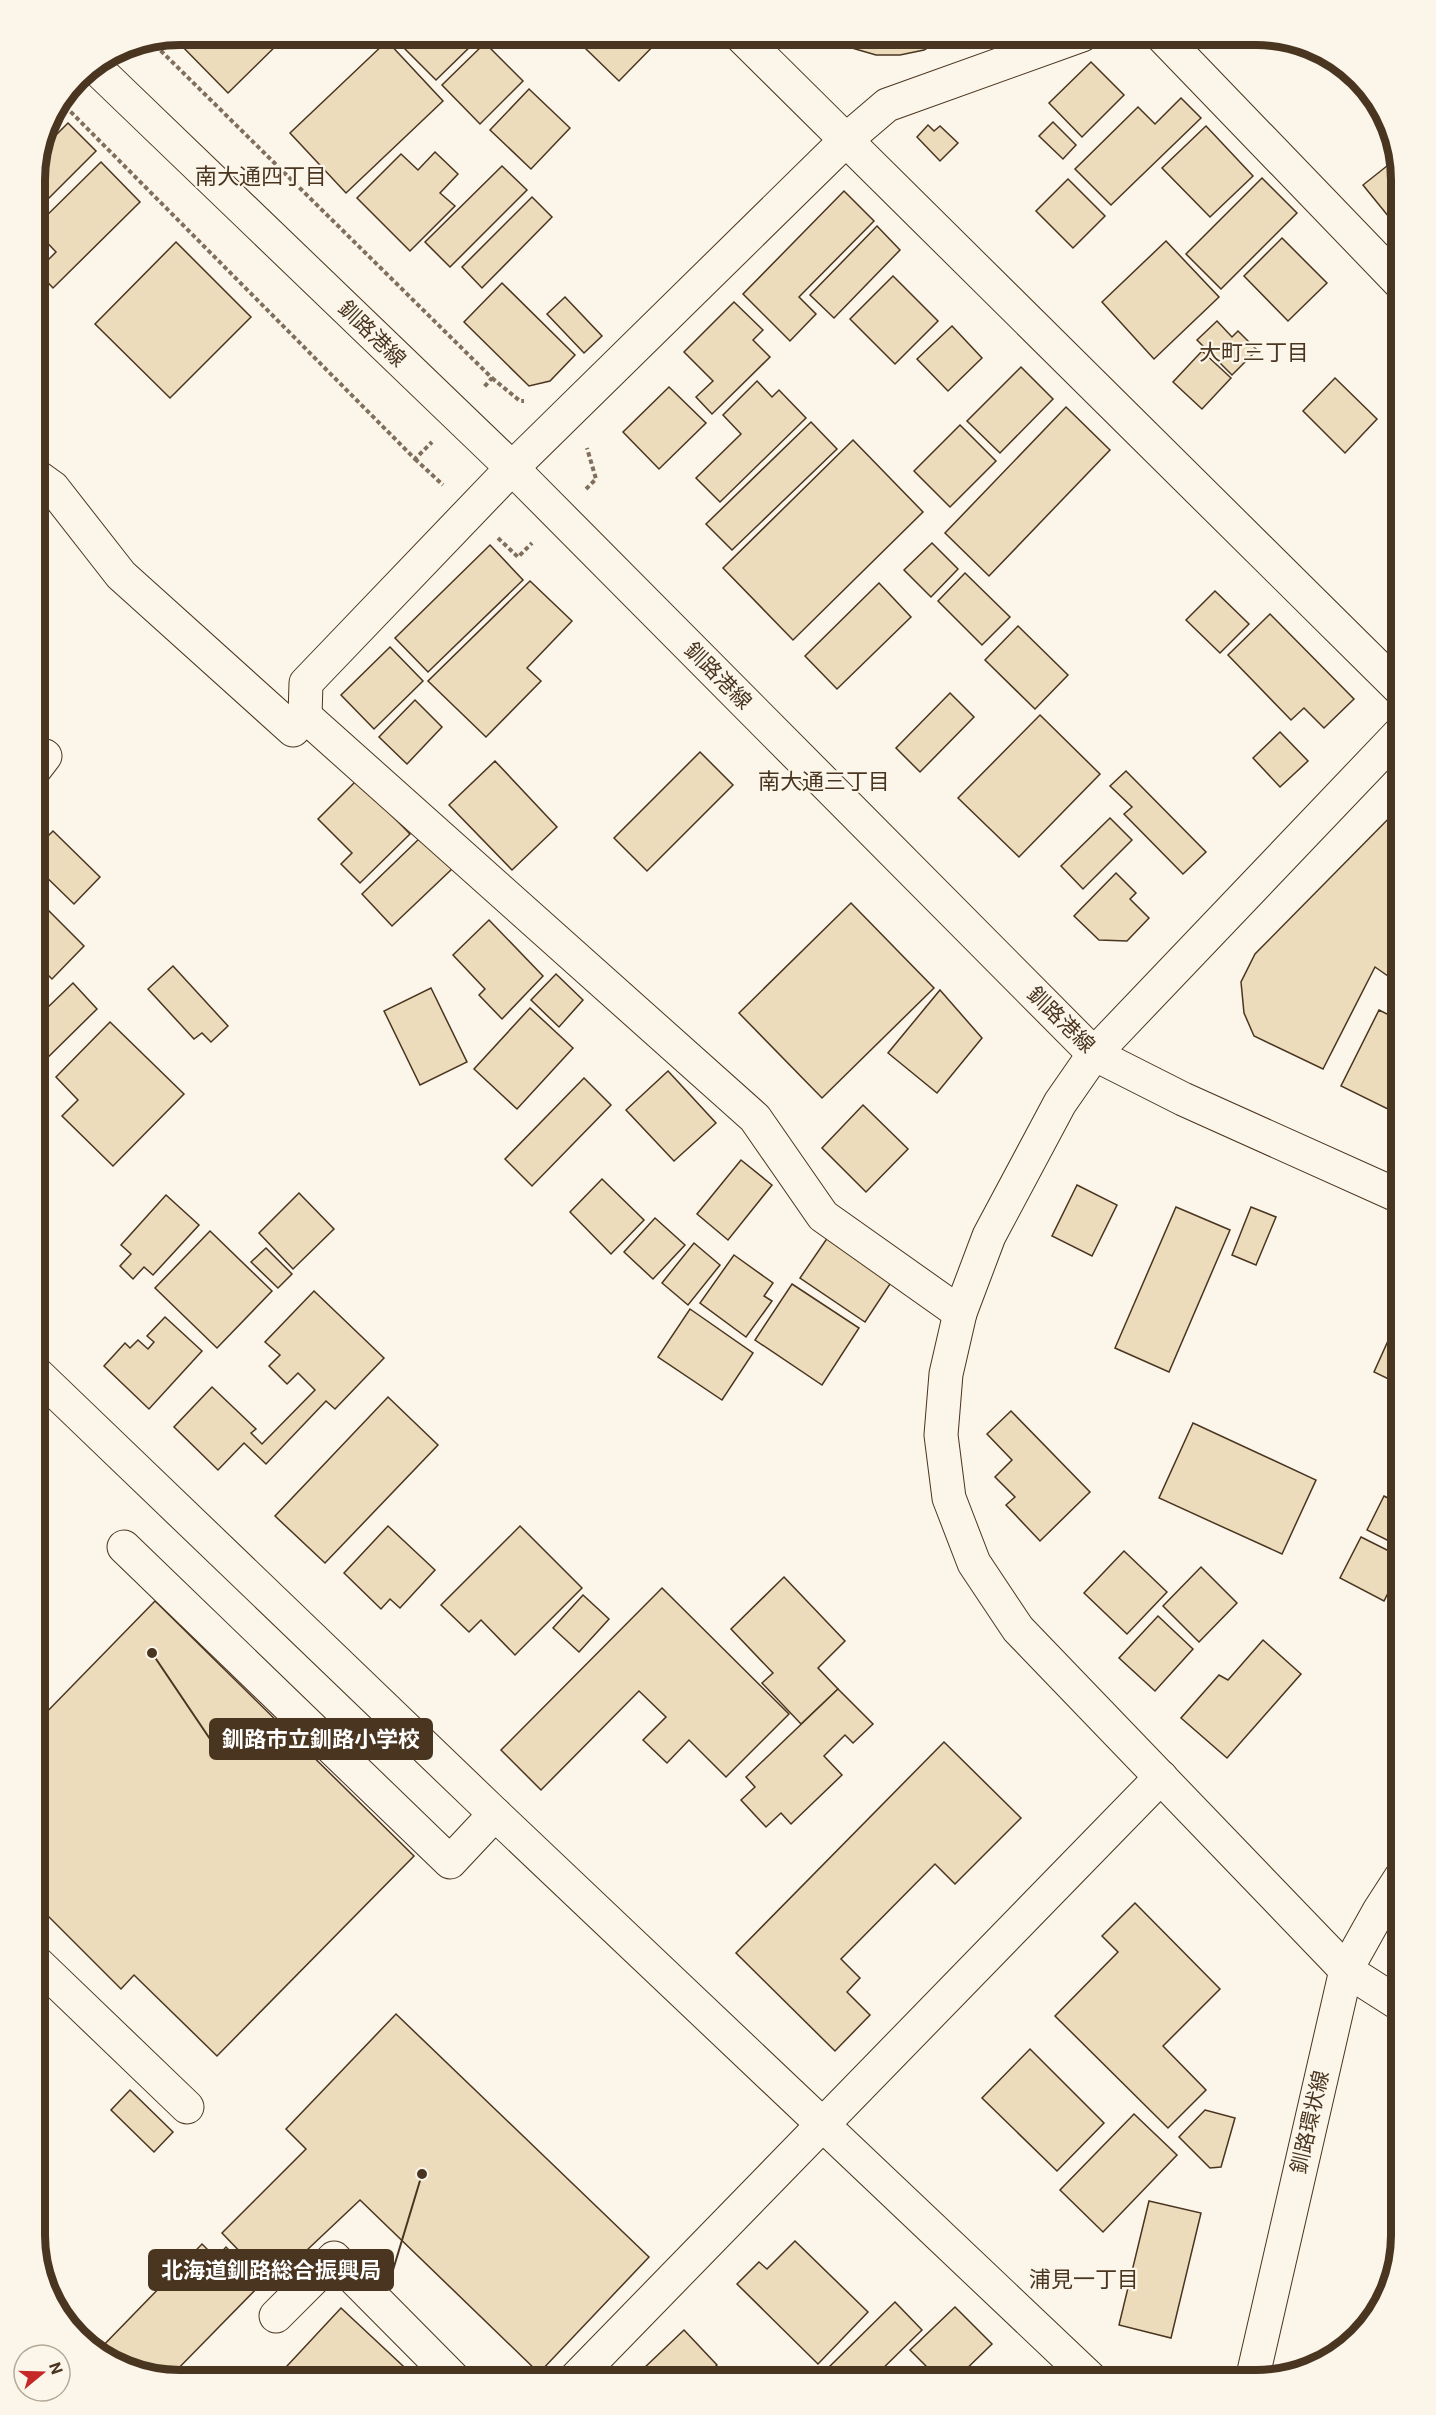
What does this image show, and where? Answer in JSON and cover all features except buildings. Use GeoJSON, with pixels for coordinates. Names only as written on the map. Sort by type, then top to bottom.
{"type":"FeatureCollection","features":[{"type":"Feature","properties":{"kind":"street"},"geometry":{"type":"LineString","coordinates":[[750,45],[1391,680]]}},
{"type":"Feature","properties":{"kind":"street"},"geometry":{"type":"LineString","coordinates":[[45,482],[53,488],[121,575],[293,730],[305,716],[306,683],[512,468],[846,140],[887,105],[1054,45]]}},
{"type":"Feature","properties":{"kind":"street"},"geometry":{"type":"LineString","coordinates":[[1171,45],[1391,274]]}},
{"type":"Feature","properties":{"kind":"street","name":"釧路港線"},"geometry":{"type":"LineString","coordinates":[[100,72],[512,468],[1094,1054],[1183,1099],[1391,1193]]}},
{"type":"Feature","properties":{"kind":"street"},"geometry":{"type":"LineString","coordinates":[[305,716],[755,1118],[823,1216],[960,1313]]}},
{"type":"Feature","properties":{"kind":"street"},"geometry":{"type":"LineString","coordinates":[[1391,742],[1094,1054],[1060,1103],[989,1236],[960,1313],[946,1374],[941,1435],[949,1498],[974,1563],[1018,1629],[1346,1970],[1391,1999]]}},
{"type":"Feature","properties":{"kind":"street"},"geometry":{"type":"LineString","coordinates":[[45,1382],[495,1814],[1081,2370]]}},
{"type":"Feature","properties":{"kind":"street"},"geometry":{"type":"LineString","coordinates":[[124,1547],[450,1862],[495,1814]]}},
{"type":"Feature","properties":{"kind":"street"},"geometry":{"type":"LineString","coordinates":[[584,2370],[1161,1777]]}},
{"type":"Feature","properties":{"kind":"street","name":"釧路環状線"},"geometry":{"type":"LineString","coordinates":[[1254,2370],[1346,1970],[1391,1892]]}},
{"type":"Feature","properties":{"kind":"street"},"geometry":{"type":"LineString","coordinates":[[45,1971],[187,2107]]}},
{"type":"Feature","properties":{"kind":"street"},"geometry":{"type":"LineString","coordinates":[[276,2316],[334,2258],[445,2370]]}},
{"type":"Feature","properties":{"kind":"path"},"geometry":{"type":"LineString","coordinates":[[66,108],[416,459],[492,378],[157,47]]}},
{"type":"Feature","properties":{"kind":"place","name":"釧路市立釧路小学校"},"geometry":{"type":"Point","coordinates":[152,1653]}},
{"type":"Feature","properties":{"kind":"place","name":"北海道釧路総合振興局"},"geometry":{"type":"Point","coordinates":[422,2174]}},
{"type":"Feature","properties":{"kind":"district","name":"南大通四丁目"},"geometry":{"type":"Point","coordinates":[261,176]}},
{"type":"Feature","properties":{"kind":"district","name":"大町三丁目"},"geometry":{"type":"Point","coordinates":[1254,352]}},
{"type":"Feature","properties":{"kind":"district","name":"南大通三丁目"},"geometry":{"type":"Point","coordinates":[824,781]}},
{"type":"Feature","properties":{"kind":"district","name":"浦見一丁目"},"geometry":{"type":"Point","coordinates":[1084,2279]}}]}
